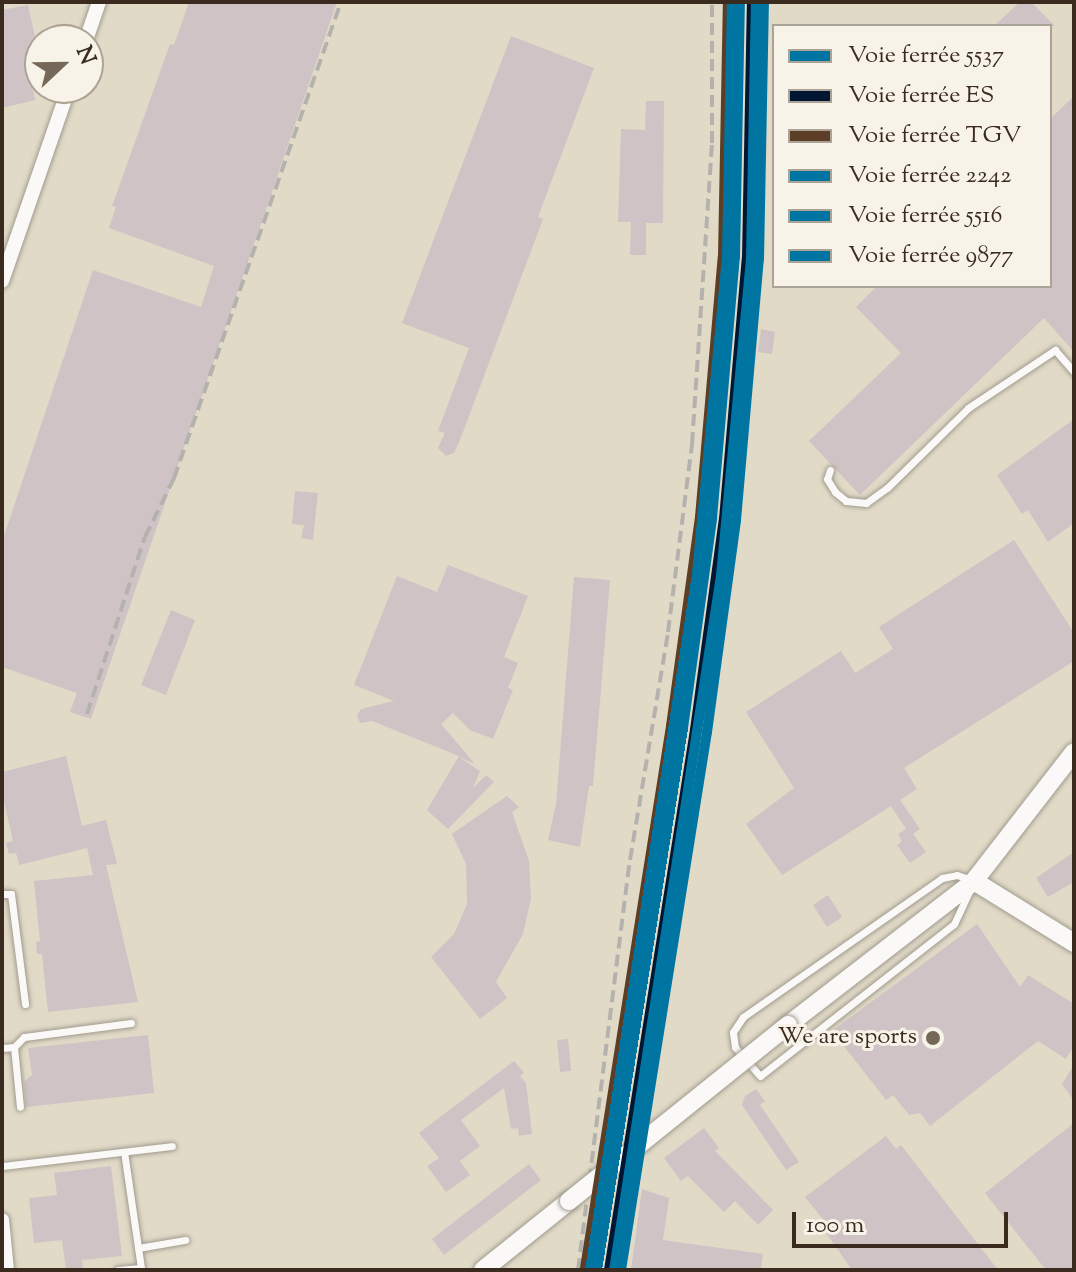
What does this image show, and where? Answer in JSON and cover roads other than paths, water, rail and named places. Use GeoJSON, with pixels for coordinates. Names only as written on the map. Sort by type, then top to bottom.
{"type":"FeatureCollection","features":[{"type":"Feature","properties":{"kind":"street"},"geometry":{"type":"LineString","coordinates":[[91,24],[99,2]]}},
{"type":"Feature","properties":{"kind":"street"},"geometry":{"type":"LineString","coordinates":[[2,281],[63,104]]}},
{"type":"Feature","properties":{"kind":"street"},"geometry":{"type":"LineString","coordinates":[[483,1270],[974,881],[1072,760]]}},
{"type":"Feature","properties":{"kind":"street"},"geometry":{"type":"LineString","coordinates":[[974,881],[1074,943]]}},
{"type":"Feature","properties":{"kind":"street"},"geometry":{"type":"LineString","coordinates":[[2,1220],[7,1270]]}},
{"type":"Feature","properties":{"kind":"lane"},"geometry":{"type":"LineString","coordinates":[[830,470],[827,479],[835,492],[846,501],[866,503],[887,488],[968,408],[1055,350],[1074,372]]}},
{"type":"Feature","properties":{"kind":"lane"},"geometry":{"type":"LineString","coordinates":[[957,875],[974,881],[954,924],[760,1076],[735,1047],[733,1032],[743,1017],[799,977],[942,878],[957,875]]}},
{"type":"Feature","properties":{"kind":"lane"},"geometry":{"type":"LineString","coordinates":[[2,894],[11,894],[25,1004]]}},
{"type":"Feature","properties":{"kind":"lane"},"geometry":{"type":"LineString","coordinates":[[2,1048],[14,1047],[24,1037],[131,1023]]}},
{"type":"Feature","properties":{"kind":"lane"},"geometry":{"type":"LineString","coordinates":[[14,1047],[20,1107]]}},
{"type":"Feature","properties":{"kind":"lane"},"geometry":{"type":"LineString","coordinates":[[2,1166],[172,1146]]}},
{"type":"Feature","properties":{"kind":"lane"},"geometry":{"type":"LineString","coordinates":[[118,1270],[141,1268],[124,1152]]}},
{"type":"Feature","properties":{"kind":"lane"},"geometry":{"type":"LineString","coordinates":[[138,1248],[185,1240]]}},
{"type":"Feature","properties":{"kind":"railway"},"geometry":{"type":"LineString","coordinates":[[87,714],[145,537],[174,478],[341,2]]}},
{"type":"Feature","properties":{"kind":"railway"},"geometry":{"type":"LineString","coordinates":[[578,1270],[630,860],[668,632],[692,444],[712,143],[712,2]]}},
{"type":"Feature","properties":{"kind":"rail line","name":"TGV"},"geometry":{"type":"LineString","coordinates":[[585,1268],[671,726],[700,517],[723,256],[728,2]]}},
{"type":"Feature","properties":{"kind":"rail line","name":"2242"},"geometry":{"type":"LineString","coordinates":[[590,1270],[697,574],[727,256],[732,2]]}},
{"type":"Feature","properties":{"kind":"rail line","name":"5537"},"geometry":{"type":"LineString","coordinates":[[597,1270],[683,728],[712,518],[735,257],[740,2]]}},
{"type":"Feature","properties":{"kind":"rail line","name":"ES"},"geometry":{"type":"LineString","coordinates":[[609,1270],[695,730],[724,519],[747,258],[752,2]]}},
{"type":"Feature","properties":{"kind":"rail line","name":"5516"},"geometry":{"type":"LineString","coordinates":[[614,1270],[721,576],[751,258],[756,2]]}},
{"type":"Feature","properties":{"kind":"rail line","name":"9877"},"geometry":{"type":"LineString","coordinates":[[621,1270],[707,732],[736,520],[759,259],[764,2]]}},
{"type":"Feature","properties":{"kind":"place","name":"We are sports"},"geometry":{"type":"Point","coordinates":[933,1038]}}]}
